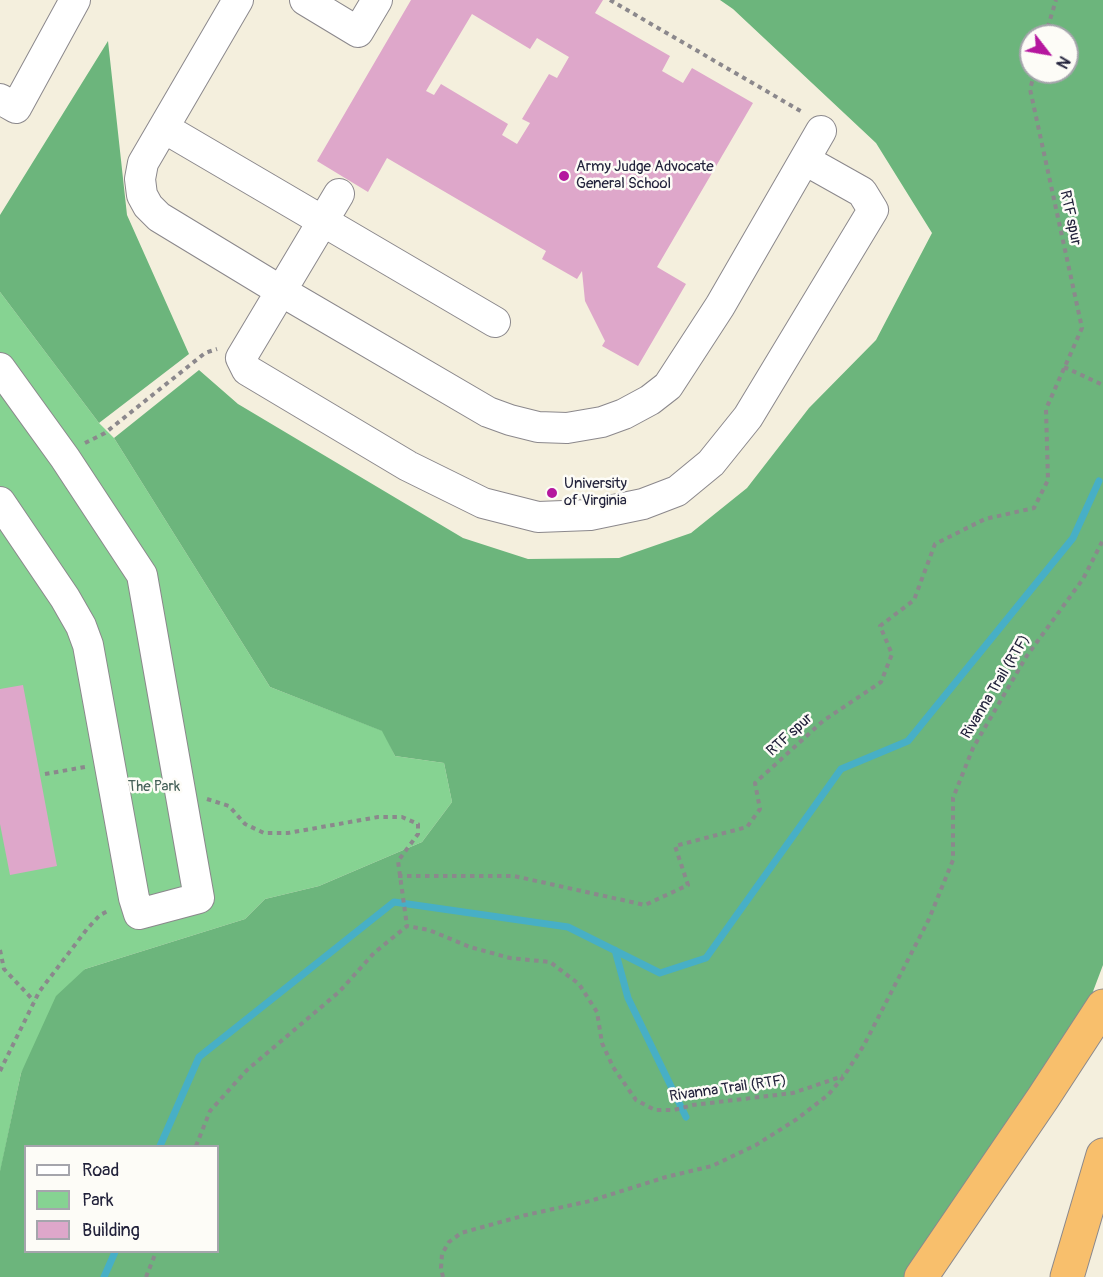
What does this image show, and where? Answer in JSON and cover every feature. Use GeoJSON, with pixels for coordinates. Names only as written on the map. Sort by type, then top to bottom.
{"type":"FeatureCollection","features":[{"type":"Feature","properties":{"kind":"highway"},"geometry":{"type":"LineString","coordinates":[[921,1277],[1103,1006]]}},
{"type":"Feature","properties":{"kind":"highway"},"geometry":{"type":"LineString","coordinates":[[1067,1277],[1103,1155]]}},
{"type":"Feature","properties":{"kind":"street"},"geometry":{"type":"LineString","coordinates":[[0,99],[16,108],[75,0]]}},
{"type":"Feature","properties":{"kind":"street"},"geometry":{"type":"LineString","coordinates":[[238,0],[143,163],[140,179],[142,195],[148,206],[159,218],[488,412],[538,427],[567,428],[602,422],[624,414],[650,400],[668,386],[720,306],[821,131]]}},
{"type":"Feature","properties":{"kind":"street"},"geometry":{"type":"LineString","coordinates":[[305,0],[358,32],[377,0]]}},
{"type":"Feature","properties":{"kind":"street"},"geometry":{"type":"LineString","coordinates":[[164,128],[495,322]]}},
{"type":"Feature","properties":{"kind":"street"},"geometry":{"type":"LineString","coordinates":[[339,194],[241,358],[247,370],[408,466],[483,503],[538,518],[590,515],[643,504],[677,491],[711,462],[748,417],[873,210],[862,192],[805,160]]}},
{"type":"Feature","properties":{"kind":"street"},"geometry":{"type":"LineString","coordinates":[[0,368],[65,458],[142,575],[199,898],[140,914],[135,898],[88,645],[81,626],[65,598],[0,502]]}},
{"type":"Feature","properties":{"kind":"path"},"geometry":{"type":"LineString","coordinates":[[610,0],[825,125],[821,131]]}},
{"type":"Feature","properties":{"kind":"path"},"geometry":{"type":"LineString","coordinates":[[1049,24],[1056,0]]}},
{"type":"Feature","properties":{"kind":"path","name":"RTF spur"},"geometry":{"type":"LineString","coordinates":[[399,876],[514,876],[645,905],[688,885],[675,846],[747,827],[760,809],[755,783],[823,721],[881,682],[892,654],[880,626],[914,600],[935,544],[985,519],[1034,508],[1048,480],[1046,409],[1082,328],[1030,89],[1031,84]]}},
{"type":"Feature","properties":{"kind":"path"},"geometry":{"type":"LineString","coordinates":[[87,441],[105,433],[205,352]]}},
{"type":"Feature","properties":{"kind":"path"},"geometry":{"type":"LineString","coordinates":[[1064,368],[1103,385]]}},
{"type":"Feature","properties":{"kind":"path","name":"Rivanna Trail (RTF)"},"geometry":{"type":"LineString","coordinates":[[407,926],[429,930],[471,947],[510,958],[550,962],[579,984],[597,1012],[603,1043],[613,1067],[636,1100],[655,1110],[674,1110],[793,1093],[844,1076],[864,1045],[929,919],[953,860],[953,798],[973,748],[1026,657],[1083,579],[1103,540]]}},
{"type":"Feature","properties":{"kind":"path"},"geometry":{"type":"LineString","coordinates":[[45,774],[109,762]]}},
{"type":"Feature","properties":{"kind":"path"},"geometry":{"type":"LineString","coordinates":[[182,803],[207,799],[229,806],[244,824],[264,833],[288,833],[378,817],[402,817],[418,824],[418,834],[398,861],[407,926],[375,953],[339,992],[247,1070],[210,1111],[196,1145]]}},
{"type":"Feature","properties":{"kind":"path"},"geometry":{"type":"LineString","coordinates":[[0,1071],[34,1001],[62,959],[100,915],[135,898]]}},
{"type":"Feature","properties":{"kind":"path"},"geometry":{"type":"LineString","coordinates":[[0,951],[4,969],[34,1001]]}},
{"type":"Feature","properties":{"kind":"path"},"geometry":{"type":"LineString","coordinates":[[443,1277],[442,1254],[450,1242],[461,1233],[526,1215],[590,1201],[666,1177],[712,1166],[756,1145],[797,1119],[828,1095],[844,1076]]}},
{"type":"Feature","properties":{"kind":"path"},"geometry":{"type":"LineString","coordinates":[[146,1277],[155,1253]]}},
{"type":"Feature","properties":{"kind":"green space"},"geometry":{"type":"Polygon","coordinates":[[[720,0],[1103,0],[1103,965],[1086,1010],[905,1277],[0,1277],[0,1171],[21,1073],[56,996],[85,969],[245,919],[265,899],[319,886],[422,842],[452,802],[444,763],[395,756],[382,731],[270,687],[114,438],[199,370],[238,404],[463,538],[528,559],[619,558],[691,533],[747,488],[809,408],[876,340],[932,233],[876,143],[733,9],[720,0]]]}},
{"type":"Feature","properties":{"kind":"green space"},"geometry":{"type":"Polygon","coordinates":[[[108,41],[127,215],[189,354],[99,423],[0,292],[0,215],[108,41]]]}},
{"type":"Feature","properties":{"kind":"green space","name":"The Park"},"geometry":{"type":"Polygon","coordinates":[[[0,292],[99,423],[114,438],[270,687],[383,731],[395,756],[444,763],[452,802],[422,842],[319,886],[265,899],[245,919],[85,969],[21,1073],[0,1173],[0,292]]]}},
{"type":"Feature","properties":{"kind":"building","name":"Army Judge Advocate General School"},"geometry":{"type":"Polygon","coordinates":[[[411,0],[603,0],[595,13],[670,56],[662,71],[683,83],[692,68],[753,103],[657,267],[686,284],[638,366],[602,346],[605,341],[585,301],[582,271],[577,279],[542,259],[546,251],[387,158],[368,192],[317,161],[411,0]],[[472,14],[426,91],[434,95],[441,84],[508,124],[502,135],[517,144],[530,123],[522,119],[549,74],[557,78],[569,57],[537,38],[530,49],[472,14]]]}},
{"type":"Feature","properties":{"kind":"building"},"geometry":{"type":"Polygon","coordinates":[[[23,685],[57,866],[10,875],[0,824],[0,689],[23,685]]]}},
{"type":"Feature","properties":{"kind":"waterway"},"geometry":{"type":"LineString","coordinates":[[160,1145],[199,1057],[394,902],[568,927],[660,973],[706,958],[841,769],[908,741],[1073,538],[1099,481]]}},
{"type":"Feature","properties":{"kind":"waterway"},"geometry":{"type":"LineString","coordinates":[[615,950],[628,998],[686,1117]]}},
{"type":"Feature","properties":{"kind":"waterway"},"geometry":{"type":"LineString","coordinates":[[104,1277],[115,1253]]}},
{"type":"Feature","properties":{"kind":"place","name":"Army Judge Advocate General School"},"geometry":{"type":"Point","coordinates":[564,176]}},
{"type":"Feature","properties":{"kind":"place","name":"University of Virginia"},"geometry":{"type":"Point","coordinates":[552,493]}}]}
